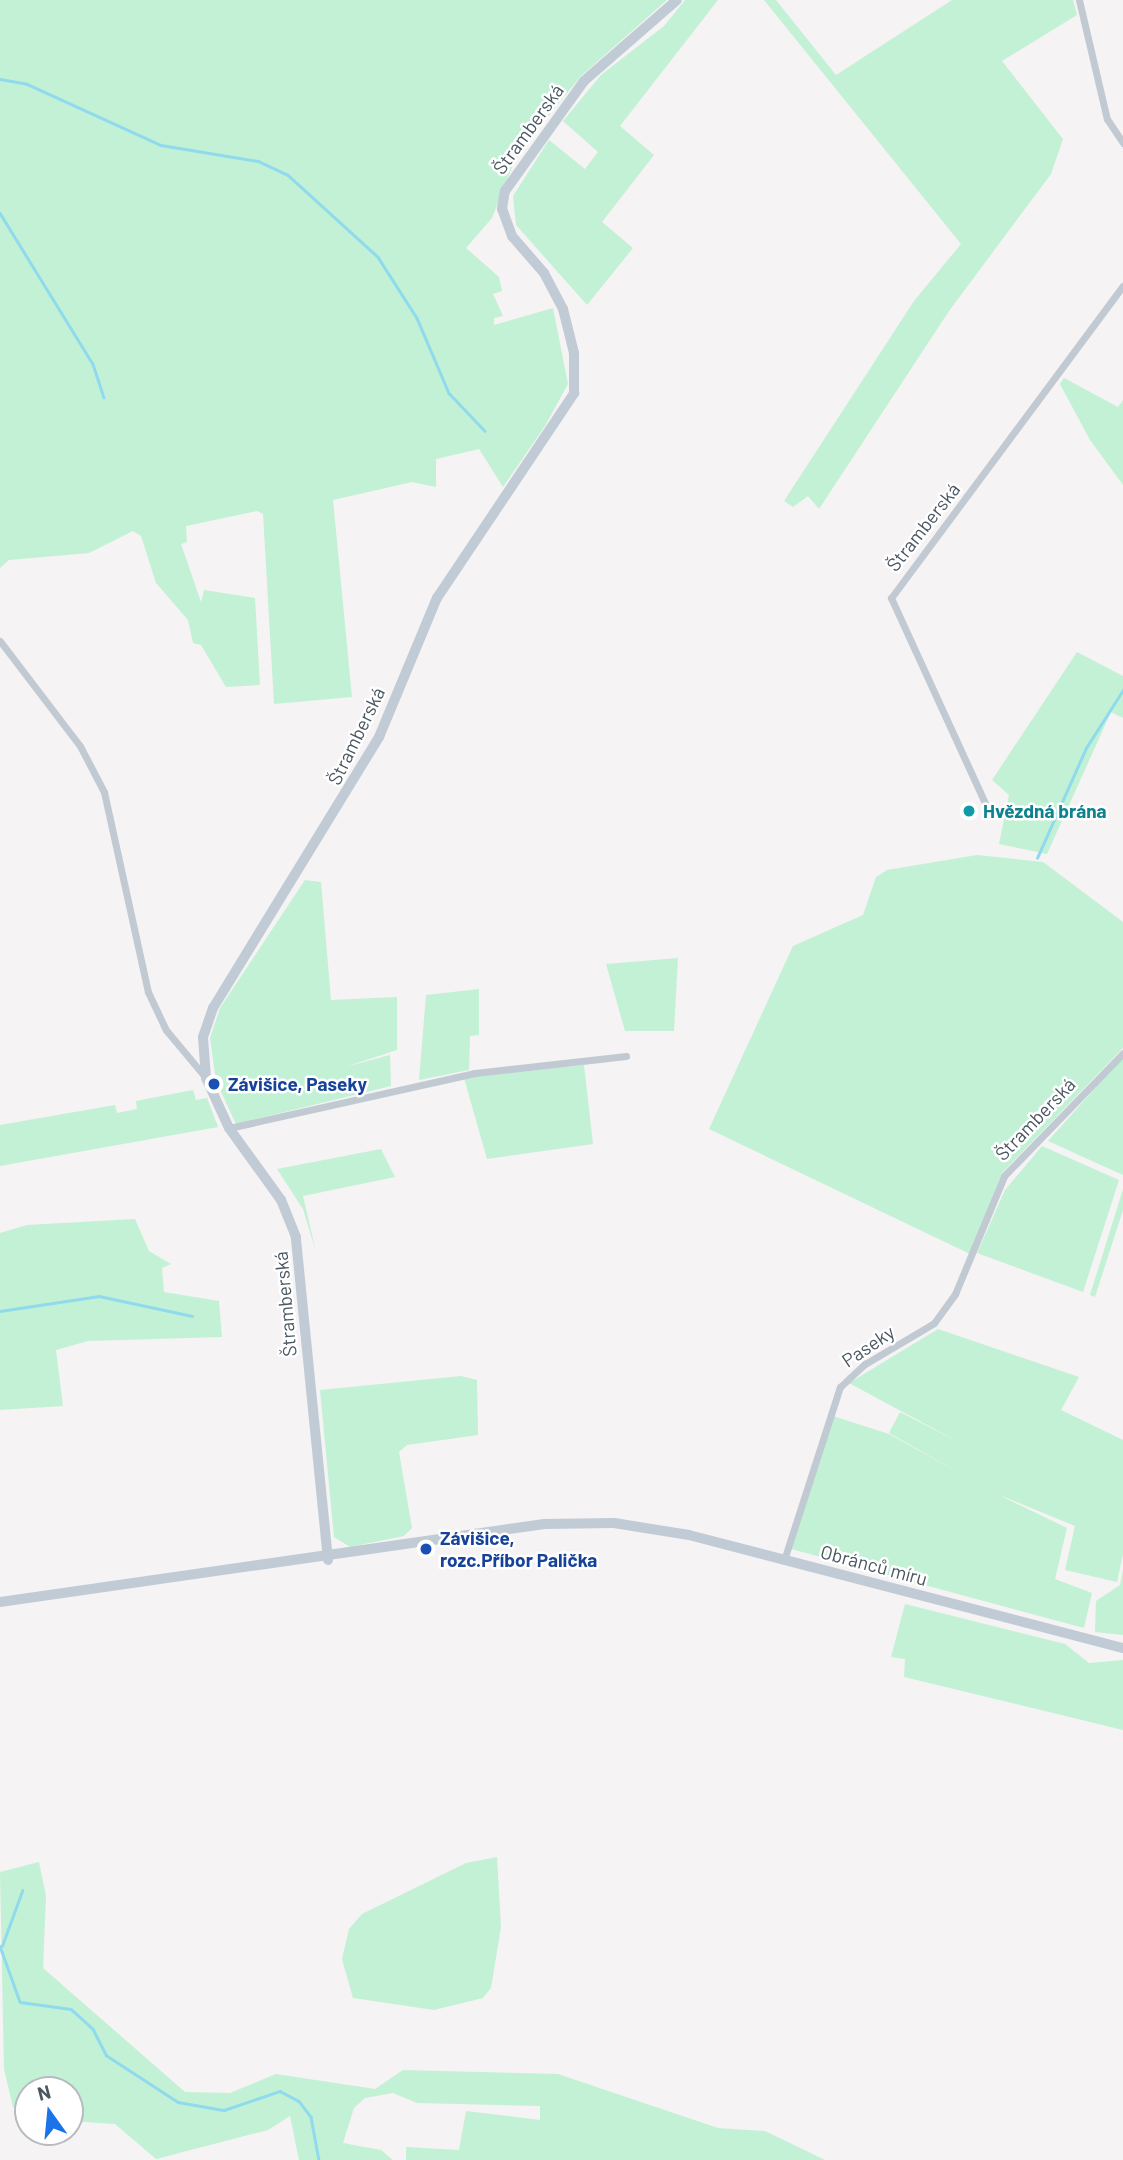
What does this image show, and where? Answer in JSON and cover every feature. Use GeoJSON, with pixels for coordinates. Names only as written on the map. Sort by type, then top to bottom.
{"type":"FeatureCollection","features":[{"type":"Feature","properties":{"kind":"street","name":"Štramberská"},"geometry":{"type":"LineString","coordinates":[[328,1560],[296,1237],[281,1200],[229,1128],[206,1078],[202,1051],[213,1008],[363,767],[438,598],[574,393],[565,316],[544,273],[512,236],[502,209],[505,191],[584,81],[677,0]]}},
{"type":"Feature","properties":{"kind":"street"},"geometry":{"type":"LineString","coordinates":[[1079,0],[1107,118],[1123,143]]}},
{"type":"Feature","properties":{"kind":"street","name":"Štramberská"},"geometry":{"type":"LineString","coordinates":[[990,814],[891,598],[1123,286]]}},
{"type":"Feature","properties":{"kind":"street"},"geometry":{"type":"LineString","coordinates":[[0,641],[80,746],[104,792],[148,992],[166,1030],[206,1078]]}},
{"type":"Feature","properties":{"kind":"street","name":"Štramberská"},"geometry":{"type":"LineString","coordinates":[[972,1257],[1004,1176],[1123,1053]]}},
{"type":"Feature","properties":{"kind":"street"},"geometry":{"type":"LineString","coordinates":[[229,1128],[475,1073],[626,1056]]}},
{"type":"Feature","properties":{"kind":"street","name":"Paseky"},"geometry":{"type":"LineString","coordinates":[[784,1560],[840,1387],[865,1364],[934,1323],[972,1257]]}},
{"type":"Feature","properties":{"kind":"street","name":"Obránců míru"},"geometry":{"type":"LineString","coordinates":[[0,1602],[328,1560],[544,1524],[614,1523],[784,1560],[1123,1648]]}},
{"type":"Feature","properties":{"kind":"green space"},"geometry":{"type":"Polygon","coordinates":[[[0,0],[667,0],[581,76],[541,125],[514,162],[492,218],[466,248],[499,277],[502,291],[493,294],[503,316],[494,318],[494,325],[553,308],[568,384],[545,426],[503,487],[479,449],[436,459],[436,487],[412,482],[333,500],[352,697],[274,704],[263,514],[257,511],[186,526],[187,542],[181,544],[201,602],[204,590],[255,598],[260,685],[226,687],[201,645],[193,643],[188,620],[156,583],[141,536],[133,531],[89,553],[9,560],[0,568],[0,0]]]}},
{"type":"Feature","properties":{"kind":"green space"},"geometry":{"type":"Polygon","coordinates":[[[685,0],[718,0],[620,126],[654,155],[602,222],[633,248],[587,305],[516,225],[513,196],[549,140],[585,169],[598,152],[563,121],[601,75],[664,26],[685,0]]]}},
{"type":"Feature","properties":{"kind":"green space"},"geometry":{"type":"Polygon","coordinates":[[[764,0],[776,0],[836,75],[952,0],[1073,0],[1077,15],[1002,61],[1063,139],[1051,174],[949,311],[819,509],[808,496],[793,507],[784,501],[914,301],[961,244],[764,0]]]}},
{"type":"Feature","properties":{"kind":"green space"},"geometry":{"type":"Polygon","coordinates":[[[1064,378],[1118,407],[1123,400],[1123,485],[1090,440],[1060,384],[1064,378]]]}},
{"type":"Feature","properties":{"kind":"green space"},"geometry":{"type":"Polygon","coordinates":[[[1077,652],[1123,676],[1123,718],[1111,712],[1047,854],[999,844],[1009,795],[992,780],[1077,652]]]}},
{"type":"Feature","properties":{"kind":"green space"},"geometry":{"type":"Polygon","coordinates":[[[977,855],[1043,862],[1123,922],[1123,1048],[1002,1173],[970,1254],[709,1129],[793,946],[863,915],[876,877],[887,870],[977,855]]]}},
{"type":"Feature","properties":{"kind":"green space"},"geometry":{"type":"Polygon","coordinates":[[[305,880],[321,882],[331,1000],[397,997],[397,1050],[345,1067],[390,1055],[391,1086],[236,1124],[216,1081],[210,1038],[220,1008],[305,880]]]}},
{"type":"Feature","properties":{"kind":"green space"},"geometry":{"type":"Polygon","coordinates":[[[678,958],[674,1031],[625,1031],[606,964],[678,958]]]}},
{"type":"Feature","properties":{"kind":"green space"},"geometry":{"type":"Polygon","coordinates":[[[479,989],[479,1035],[470,1036],[469,1070],[419,1080],[426,995],[479,989]]]}},
{"type":"Feature","properties":{"kind":"green space"},"geometry":{"type":"Polygon","coordinates":[[[1123,1057],[1123,1175],[1048,1141],[1123,1057]]]}},
{"type":"Feature","properties":{"kind":"green space"},"geometry":{"type":"Polygon","coordinates":[[[584,1065],[593,1144],[487,1159],[464,1078],[584,1065]]]}},
{"type":"Feature","properties":{"kind":"green space"},"geometry":{"type":"Polygon","coordinates":[[[193,1090],[196,1100],[207,1098],[218,1127],[0,1166],[0,1125],[115,1105],[117,1113],[137,1109],[136,1101],[193,1090]]]}},
{"type":"Feature","properties":{"kind":"green space"},"geometry":{"type":"Polygon","coordinates":[[[1042,1146],[1119,1180],[1083,1292],[977,1253],[1005,1190],[1042,1146]]]}},
{"type":"Feature","properties":{"kind":"green space"},"geometry":{"type":"Polygon","coordinates":[[[381,1149],[395,1177],[303,1196],[316,1252],[303,1209],[277,1169],[381,1149]]]}},
{"type":"Feature","properties":{"kind":"green space"},"geometry":{"type":"Polygon","coordinates":[[[1123,1189],[1123,1210],[1095,1297],[1090,1295],[1123,1189]]]}},
{"type":"Feature","properties":{"kind":"green space"},"geometry":{"type":"Polygon","coordinates":[[[135,1219],[149,1251],[171,1264],[162,1268],[164,1292],[219,1301],[222,1337],[88,1341],[56,1350],[63,1406],[0,1410],[0,1233],[27,1225],[135,1219]]]}},
{"type":"Feature","properties":{"kind":"green space"},"geometry":{"type":"Polygon","coordinates":[[[938,1329],[1079,1377],[1061,1410],[1123,1440],[1123,1554],[1117,1582],[1065,1570],[1075,1526],[997,1494],[1067,1528],[1055,1579],[1092,1593],[1084,1628],[791,1549],[833,1416],[889,1434],[967,1477],[889,1433],[900,1412],[964,1445],[849,1383],[938,1329]]]}},
{"type":"Feature","properties":{"kind":"green space"},"geometry":{"type":"Polygon","coordinates":[[[461,1376],[477,1380],[478,1435],[407,1445],[399,1452],[412,1528],[404,1536],[350,1547],[334,1537],[320,1390],[461,1376]]]}},
{"type":"Feature","properties":{"kind":"green space"},"geometry":{"type":"Polygon","coordinates":[[[1123,1569],[1123,1635],[1095,1632],[1096,1601],[1120,1585],[1123,1569]]]}},
{"type":"Feature","properties":{"kind":"green space"},"geometry":{"type":"Polygon","coordinates":[[[905,1604],[1065,1644],[1089,1663],[1123,1660],[1123,1730],[904,1677],[905,1659],[891,1657],[905,1604]]]}},
{"type":"Feature","properties":{"kind":"green space"},"geometry":{"type":"Polygon","coordinates":[[[497,1857],[501,1927],[491,1988],[483,1998],[434,2010],[353,1998],[342,1959],[349,1929],[362,1914],[466,1863],[497,1857]]]}},
{"type":"Feature","properties":{"kind":"green space"},"geometry":{"type":"Polygon","coordinates":[[[39,1862],[46,1896],[43,1968],[185,2092],[230,2093],[276,2074],[375,2089],[403,2070],[558,2074],[718,2128],[765,2131],[825,2160],[406,2160],[406,2147],[459,2150],[466,2111],[540,2120],[540,2106],[417,2103],[393,2093],[365,2098],[354,2108],[343,2143],[381,2150],[393,2160],[299,2160],[290,2116],[268,2130],[156,2159],[115,2124],[84,2122],[84,2076],[14,2076],[13,2107],[4,2069],[0,1872],[39,1862]]]}},
{"type":"Feature","properties":{"kind":"waterway"},"geometry":{"type":"LineString","coordinates":[[0,79],[27,84],[161,145],[258,161],[288,175],[378,257],[417,318],[449,393],[485,431]]}},
{"type":"Feature","properties":{"kind":"waterway"},"geometry":{"type":"LineString","coordinates":[[0,213],[93,364],[104,397]]}},
{"type":"Feature","properties":{"kind":"waterway"},"geometry":{"type":"LineString","coordinates":[[1037,858],[1086,748],[1123,690]]}},
{"type":"Feature","properties":{"kind":"waterway"},"geometry":{"type":"LineString","coordinates":[[0,1311],[99,1296],[192,1316]]}},
{"type":"Feature","properties":{"kind":"waterway"},"geometry":{"type":"LineString","coordinates":[[2,1946],[22,1891]]}},
{"type":"Feature","properties":{"kind":"waterway"},"geometry":{"type":"LineString","coordinates":[[0,1946],[20,2002],[71,2009],[93,2029],[106,2055],[178,2102],[224,2110],[280,2091],[299,2101],[311,2117],[319,2160]]}},
{"type":"Feature","properties":{"kind":"place","name":"Hvězdná brána"},"geometry":{"type":"Point","coordinates":[969,811]}},
{"type":"Feature","properties":{"kind":"place","name":"Závišice, Paseky"},"geometry":{"type":"Point","coordinates":[214,1084]}},
{"type":"Feature","properties":{"kind":"place","name":"Závišice, rozc.Příbor Palička"},"geometry":{"type":"Point","coordinates":[426,1549]}}]}
